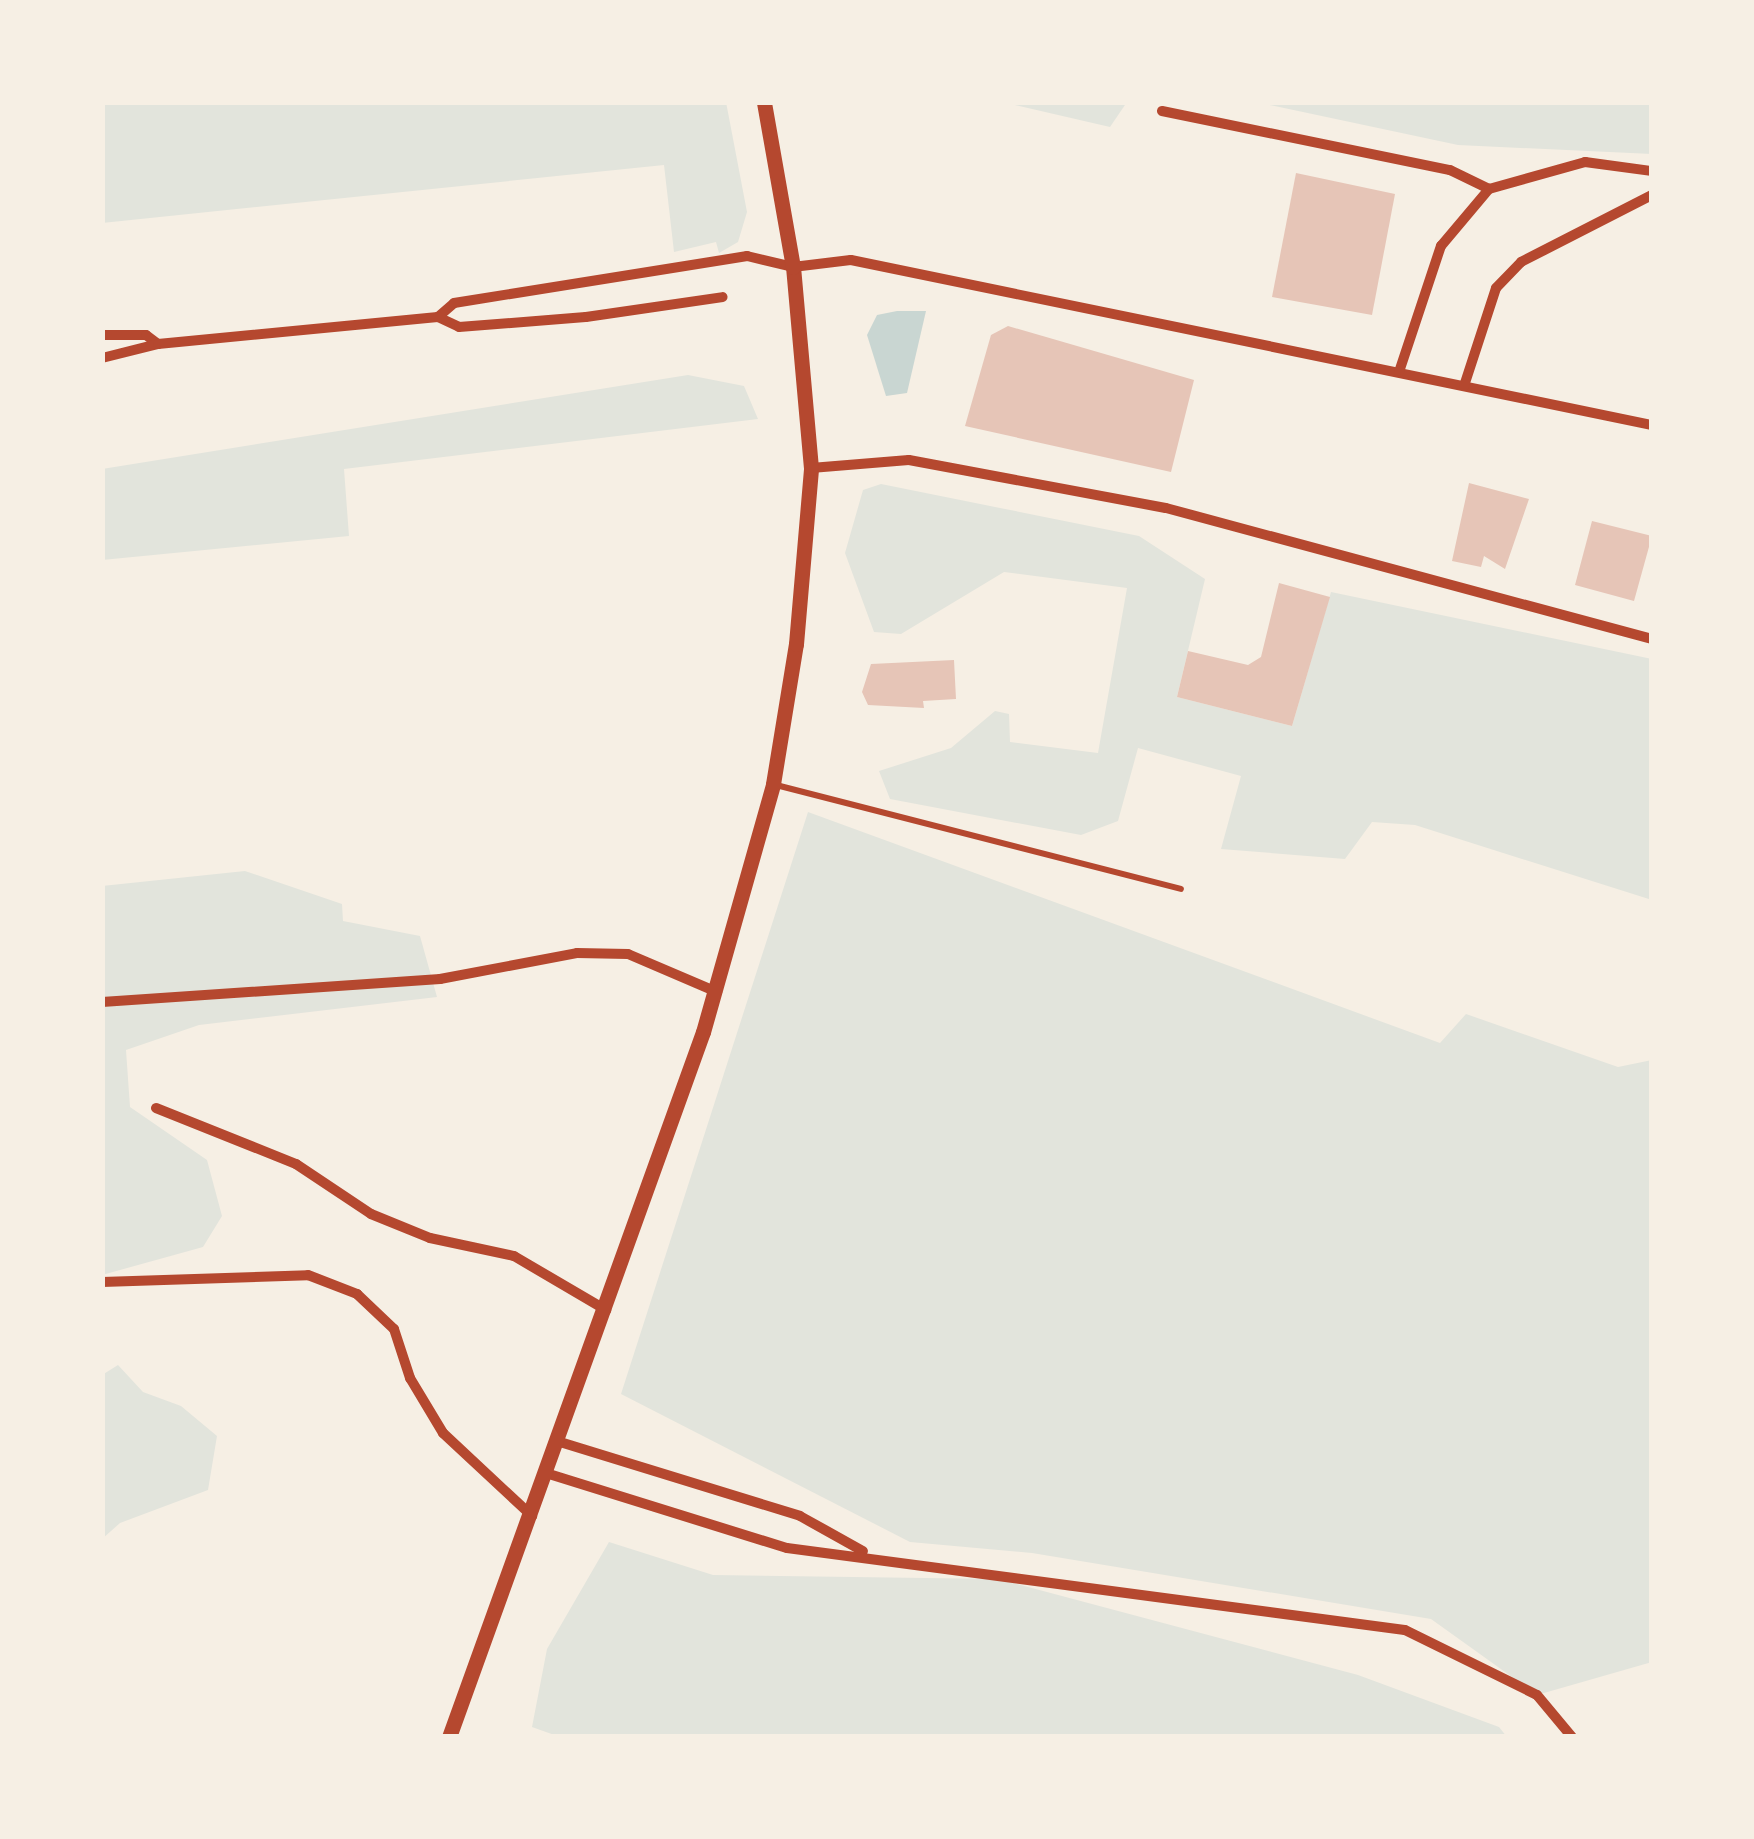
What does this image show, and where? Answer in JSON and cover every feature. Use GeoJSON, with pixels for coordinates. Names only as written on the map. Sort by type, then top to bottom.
{"type":"FeatureCollection","features":[{"type":"Feature","properties":{"kind":"main road"},"geometry":{"type":"LineString","coordinates":[[449,1737],[549,1474],[717,992],[772,784],[796,644],[811,468],[793,267],[764,102]]}},
{"type":"Feature","properties":{"kind":"street"},"geometry":{"type":"LineString","coordinates":[[1162,111],[1450,170],[1489,189]]}},
{"type":"Feature","properties":{"kind":"street"},"geometry":{"type":"LineString","coordinates":[[1399,372],[1442,246],[1489,189],[1585,162],[1652,171]]}},
{"type":"Feature","properties":{"kind":"street"},"geometry":{"type":"LineString","coordinates":[[1464,386],[1496,288],[1521,262],[1652,195]]}},
{"type":"Feature","properties":{"kind":"street"},"geometry":{"type":"LineString","coordinates":[[438,317],[454,303],[747,256],[793,267],[851,260],[1652,425]]}},
{"type":"Feature","properties":{"kind":"street"},"geometry":{"type":"LineString","coordinates":[[102,358],[158,344],[438,317],[459,327],[723,297]]}},
{"type":"Feature","properties":{"kind":"street"},"geometry":{"type":"LineString","coordinates":[[102,335],[146,335],[158,344]]}},
{"type":"Feature","properties":{"kind":"street"},"geometry":{"type":"LineString","coordinates":[[811,468],[909,460],[1166,508],[1652,639]]}},
{"type":"Feature","properties":{"kind":"street"},"geometry":{"type":"LineString","coordinates":[[102,1001],[440,979],[577,953],[628,954],[717,992]]}},
{"type":"Feature","properties":{"kind":"street"},"geometry":{"type":"LineString","coordinates":[[156,1108],[296,1164],[410,1231],[514,1256],[606,1310]]}},
{"type":"Feature","properties":{"kind":"street"},"geometry":{"type":"LineString","coordinates":[[102,1282],[308,1275],[357,1294],[394,1330],[410,1378],[443,1433],[532,1516]]}},
{"type":"Feature","properties":{"kind":"street"},"geometry":{"type":"LineString","coordinates":[[560,1442],[800,1516],[866,1552]]}},
{"type":"Feature","properties":{"kind":"street"},"geometry":{"type":"LineString","coordinates":[[549,1474],[788,1548],[866,1552],[956,1574],[1405,1630],[1537,1695],[1572,1737]]}},
{"type":"Feature","properties":{"kind":"lane"},"geometry":{"type":"LineString","coordinates":[[772,784],[1181,889]]}},
{"type":"Feature","properties":{"kind":"shaded area"},"geometry":{"type":"Polygon","coordinates":[[[102,102],[726,102],[747,212],[738,242],[719,253],[716,242],[674,252],[664,165],[102,223],[102,102]]]}},
{"type":"Feature","properties":{"kind":"shaded area"},"geometry":{"type":"Polygon","coordinates":[[[1002,102],[1127,102],[1110,127],[1002,102]]]}},
{"type":"Feature","properties":{"kind":"shaded area"},"geometry":{"type":"Polygon","coordinates":[[[1256,102],[1652,102],[1652,154],[1458,145],[1256,102]]]}},
{"type":"Feature","properties":{"kind":"shaded area"},"geometry":{"type":"Polygon","coordinates":[[[926,311],[907,393],[886,396],[867,335],[877,315],[926,311]]]}},
{"type":"Feature","properties":{"kind":"shaded area"},"geometry":{"type":"Polygon","coordinates":[[[688,375],[744,386],[758,419],[344,469],[349,536],[102,560],[102,469],[688,375]]]}},
{"type":"Feature","properties":{"kind":"shaded area"},"geometry":{"type":"Polygon","coordinates":[[[881,484],[1139,536],[1205,579],[1177,697],[1292,726],[1331,592],[1652,659],[1652,900],[1415,825],[1372,822],[1345,859],[1221,849],[1241,776],[1138,748],[1118,821],[1081,835],[890,799],[879,771],[951,748],[995,711],[1009,714],[1010,742],[1098,753],[1127,588],[1004,572],[901,634],[874,632],[845,553],[863,490],[881,484]]]}},
{"type":"Feature","properties":{"kind":"shaded area"},"geometry":{"type":"Polygon","coordinates":[[[808,812],[1440,1043],[1466,1014],[1618,1067],[1652,1060],[1652,1662],[1537,1695],[1431,1619],[1032,1553],[910,1542],[621,1394],[808,812]]]}},
{"type":"Feature","properties":{"kind":"shaded area"},"geometry":{"type":"Polygon","coordinates":[[[245,871],[342,904],[343,921],[420,936],[437,997],[199,1025],[126,1050],[130,1107],[207,1160],[222,1216],[203,1247],[102,1275],[102,886],[245,871]]]}},
{"type":"Feature","properties":{"kind":"shaded area"},"geometry":{"type":"Polygon","coordinates":[[[118,1365],[143,1392],[181,1406],[217,1436],[208,1490],[120,1523],[102,1539],[102,1375],[118,1365]]]}},
{"type":"Feature","properties":{"kind":"shaded area"},"geometry":{"type":"Polygon","coordinates":[[[609,1542],[713,1575],[998,1579],[1358,1675],[1499,1727],[1507,1737],[560,1737],[532,1727],[547,1649],[609,1542]]]}},
{"type":"Feature","properties":{"kind":"building"},"geometry":{"type":"Polygon","coordinates":[[[1296,173],[1395,194],[1372,315],[1272,297],[1296,173]]]}},
{"type":"Feature","properties":{"kind":"building"},"geometry":{"type":"Polygon","coordinates":[[[1008,326],[1194,380],[1171,472],[965,426],[991,335],[1008,326]]]}},
{"type":"Feature","properties":{"kind":"building"},"geometry":{"type":"Polygon","coordinates":[[[1469,483],[1529,499],[1505,569],[1484,556],[1481,567],[1452,561],[1469,483]]]}},
{"type":"Feature","properties":{"kind":"building"},"geometry":{"type":"Polygon","coordinates":[[[1592,521],[1652,536],[1634,601],[1575,585],[1592,521]]]}},
{"type":"Feature","properties":{"kind":"building"},"geometry":{"type":"Polygon","coordinates":[[[1279,583],[1330,597],[1292,726],[1177,697],[1188,651],[1248,665],[1261,657],[1279,583]]]}},
{"type":"Feature","properties":{"kind":"building"},"geometry":{"type":"Polygon","coordinates":[[[954,660],[956,699],[923,701],[924,708],[868,705],[862,692],[871,664],[954,660]]]}}]}
